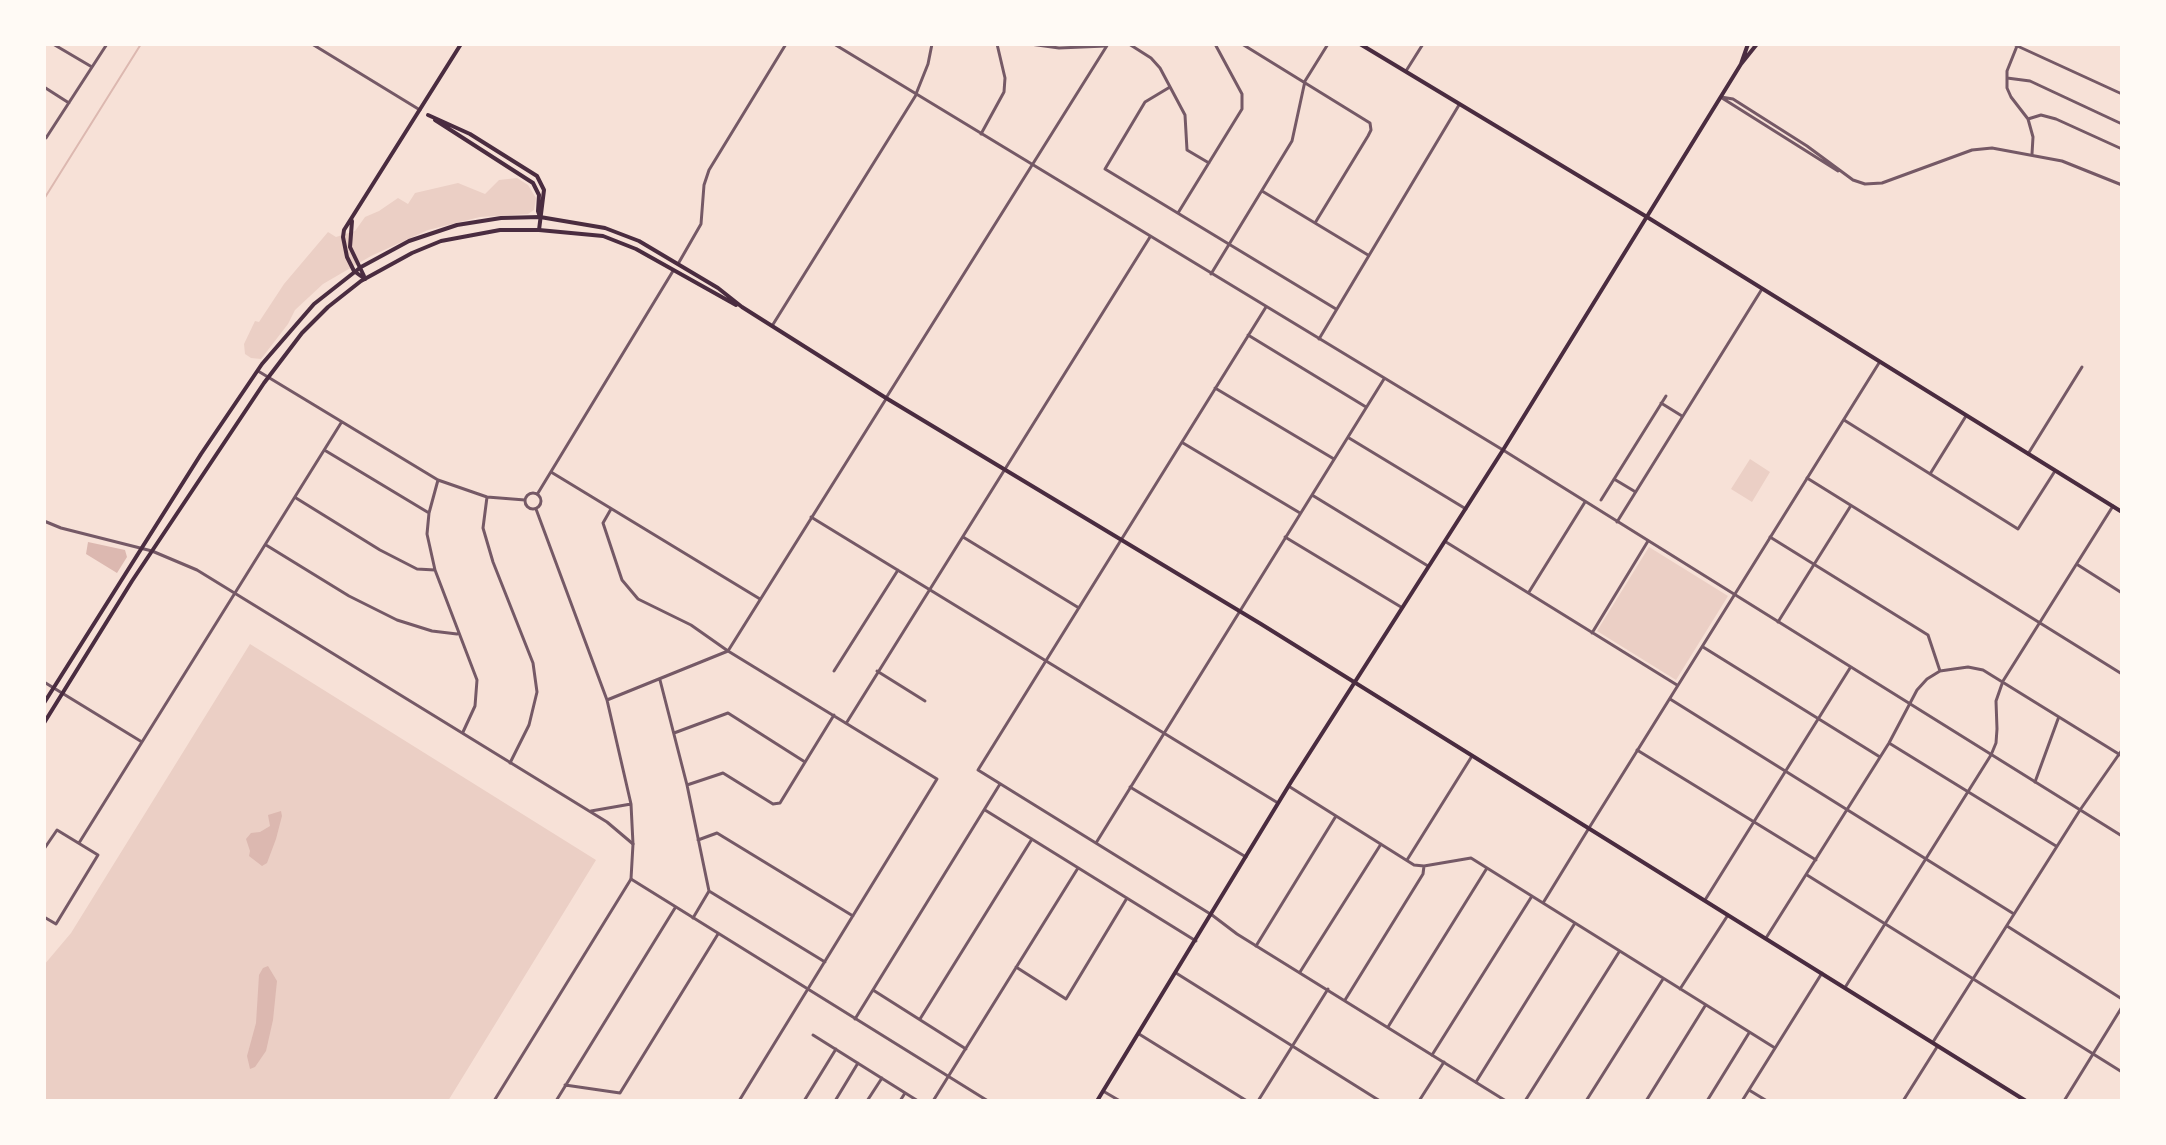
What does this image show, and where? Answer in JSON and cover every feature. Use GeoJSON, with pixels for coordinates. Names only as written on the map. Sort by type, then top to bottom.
{"type":"FeatureCollection","features":[{"type":"Feature","properties":{"kind":"main road"},"geometry":{"type":"LineString","coordinates":[[365,279],[354,271],[343,237],[461,44]]}},
{"type":"Feature","properties":{"kind":"main road"},"geometry":{"type":"LineString","coordinates":[[1360,44],[1647,217],[2122,512]]}},
{"type":"Feature","properties":{"kind":"main road"},"geometry":{"type":"LineString","coordinates":[[1741,64],[1748,44]]}},
{"type":"Feature","properties":{"kind":"main road"},"geometry":{"type":"LineString","coordinates":[[1097,1101],[1288,786],[1466,509],[1741,64],[1757,44]]}},
{"type":"Feature","properties":{"kind":"main road"},"geometry":{"type":"LineString","coordinates":[[420,110],[533,183],[539,195],[539,230]]}},
{"type":"Feature","properties":{"kind":"main road"},"geometry":{"type":"LineString","coordinates":[[44,703],[140,548],[258,370],[302,315],[361,267],[409,241],[457,225],[501,218],[540,217],[613,230],[639,241],[718,288],[742,307]]}},
{"type":"Feature","properties":{"kind":"main road"},"geometry":{"type":"LineString","coordinates":[[352,218],[350,247],[365,279]]}},
{"type":"Feature","properties":{"kind":"main road"},"geometry":{"type":"LineString","coordinates":[[44,723],[212,458],[268,377],[302,333],[328,307],[365,279],[441,241],[500,230],[603,236],[636,249],[742,307],[1353,682],[2026,1101]]}},
{"type":"Feature","properties":{"kind":"main road"},"geometry":{"type":"LineString","coordinates":[[673,271],[678,264]]}},
{"type":"Feature","properties":{"kind":"main road"},"geometry":{"type":"LineString","coordinates":[[201,454],[212,458]]}},
{"type":"Feature","properties":{"kind":"street"},"geometry":{"type":"LineString","coordinates":[[53,44],[92,67]]}},
{"type":"Feature","properties":{"kind":"street"},"geometry":{"type":"LineString","coordinates":[[45,138],[107,44]]}},
{"type":"Feature","properties":{"kind":"street"},"geometry":{"type":"LineString","coordinates":[[312,44],[420,110]]}},
{"type":"Feature","properties":{"kind":"street"},"geometry":{"type":"LineString","coordinates":[[678,264],[701,224],[704,185],[709,170],[786,44]]}},
{"type":"Feature","properties":{"kind":"street"},"geometry":{"type":"LineString","coordinates":[[834,44],[1503,450],[2122,836]]}},
{"type":"Feature","properties":{"kind":"street"},"geometry":{"type":"LineString","coordinates":[[772,326],[916,94],[932,44]]}},
{"type":"Feature","properties":{"kind":"street"},"geometry":{"type":"LineString","coordinates":[[981,134],[1004,92],[1005,78],[997,44]]}},
{"type":"Feature","properties":{"kind":"street"},"geometry":{"type":"LineString","coordinates":[[1030,44],[1059,48],[1107,45]]}},
{"type":"Feature","properties":{"kind":"street"},"geometry":{"type":"LineString","coordinates":[[1129,44],[1151,58],[1170,87],[1185,115],[1187,150],[1209,163]]}},
{"type":"Feature","properties":{"kind":"street"},"geometry":{"type":"LineString","coordinates":[[1178,213],[1242,109],[1242,94],[1215,44]]}},
{"type":"Feature","properties":{"kind":"street"},"geometry":{"type":"LineString","coordinates":[[1242,44],[1365,117],[1370,123],[1371,130],[1315,223]]}},
{"type":"Feature","properties":{"kind":"street"},"geometry":{"type":"LineString","coordinates":[[1211,274],[1292,141],[1305,81],[1328,44]]}},
{"type":"Feature","properties":{"kind":"street"},"geometry":{"type":"LineString","coordinates":[[1406,72],[1423,44]]}},
{"type":"Feature","properties":{"kind":"street"},"geometry":{"type":"LineString","coordinates":[[607,700],[728,651],[1107,45]]}},
{"type":"Feature","properties":{"kind":"street"},"geometry":{"type":"LineString","coordinates":[[2032,154],[2033,137],[2028,119],[2011,97],[2007,78],[2015,45],[2122,94]]}},
{"type":"Feature","properties":{"kind":"street"},"geometry":{"type":"LineString","coordinates":[[2007,78],[2030,81],[2122,124]]}},
{"type":"Feature","properties":{"kind":"street"},"geometry":{"type":"LineString","coordinates":[[44,87],[69,103]]}},
{"type":"Feature","properties":{"kind":"street"},"geometry":{"type":"LineString","coordinates":[[1170,87],[1145,102],[1105,169],[1336,309]]}},
{"type":"Feature","properties":{"kind":"street"},"geometry":{"type":"LineString","coordinates":[[1721,97],[1733,99],[1817,152],[1841,172],[1865,184],[1892,181],[1979,148],[2032,154],[2075,165],[2122,185]]}},
{"type":"Feature","properties":{"kind":"street"},"geometry":{"type":"LineString","coordinates":[[1319,339],[1460,104]]}},
{"type":"Feature","properties":{"kind":"street"},"geometry":{"type":"LineString","coordinates":[[2028,119],[2041,115],[2056,119],[2122,149]]}},
{"type":"Feature","properties":{"kind":"street"},"geometry":{"type":"LineString","coordinates":[[1261,191],[1368,255]]}},
{"type":"Feature","properties":{"kind":"street"},"geometry":{"type":"LineString","coordinates":[[846,723],[1150,237]]}},
{"type":"Feature","properties":{"kind":"street"},"geometry":{"type":"LineString","coordinates":[[538,493],[673,271]]}},
{"type":"Feature","properties":{"kind":"street"},"geometry":{"type":"LineString","coordinates":[[1617,522],[1762,289]]}},
{"type":"Feature","properties":{"kind":"street"},"geometry":{"type":"LineString","coordinates":[[1266,307],[978,770],[1506,1101]]}},
{"type":"Feature","properties":{"kind":"street"},"geometry":{"type":"LineString","coordinates":[[1248,335],[1366,407]]}},
{"type":"Feature","properties":{"kind":"street"},"geometry":{"type":"LineString","coordinates":[[1543,903],[1879,362]]}},
{"type":"Feature","properties":{"kind":"street"},"geometry":{"type":"LineString","coordinates":[[2028,454],[2082,367]]}},
{"type":"Feature","properties":{"kind":"street"},"geometry":{"type":"LineString","coordinates":[[258,370],[438,480],[487,497],[525,500]]}},
{"type":"Feature","properties":{"kind":"street"},"geometry":{"type":"LineString","coordinates":[[1096,843],[1384,379]]}},
{"type":"Feature","properties":{"kind":"street"},"geometry":{"type":"LineString","coordinates":[[1215,388],[1334,459]]}},
{"type":"Feature","properties":{"kind":"street"},"geometry":{"type":"LineString","coordinates":[[1601,500],[1666,396]]}},
{"type":"Feature","properties":{"kind":"street"},"geometry":{"type":"LineString","coordinates":[[1661,403],[1683,417]]}},
{"type":"Feature","properties":{"kind":"street"},"geometry":{"type":"LineString","coordinates":[[1930,474],[1967,416]]}},
{"type":"Feature","properties":{"kind":"street"},"geometry":{"type":"LineString","coordinates":[[1844,420],[2018,529],[2055,471]]}},
{"type":"Feature","properties":{"kind":"street"},"geometry":{"type":"LineString","coordinates":[[79,843],[341,423]]}},
{"type":"Feature","properties":{"kind":"street"},"geometry":{"type":"LineString","coordinates":[[1348,437],[1466,509]]}},
{"type":"Feature","properties":{"kind":"street"},"geometry":{"type":"LineString","coordinates":[[1182,442],[1300,513]]}},
{"type":"Feature","properties":{"kind":"street"},"geometry":{"type":"LineString","coordinates":[[324,450],[429,513]]}},
{"type":"Feature","properties":{"kind":"street"},"geometry":{"type":"LineString","coordinates":[[551,472],[760,599]]}},
{"type":"Feature","properties":{"kind":"street"},"geometry":{"type":"LineString","coordinates":[[1807,478],[2122,674]]}},
{"type":"Feature","properties":{"kind":"street"},"geometry":{"type":"LineString","coordinates":[[1614,479],[1636,492]]}},
{"type":"Feature","properties":{"kind":"street"},"geometry":{"type":"LineString","coordinates":[[438,480],[427,534],[435,570],[477,680],[475,706],[462,733]]}},
{"type":"Feature","properties":{"kind":"street"},"geometry":{"type":"LineString","coordinates":[[525,500],[529,493],[538,493]]}},
{"type":"Feature","properties":{"kind":"street"},"geometry":{"type":"LineString","coordinates":[[536,509],[542,501],[538,493]]}},
{"type":"Feature","properties":{"kind":"street"},"geometry":{"type":"LineString","coordinates":[[1311,495],[1428,566]]}},
{"type":"Feature","properties":{"kind":"street"},"geometry":{"type":"LineString","coordinates":[[487,497],[483,515],[485,537],[508,604],[527,642],[537,692],[529,725],[510,763]]}},
{"type":"Feature","properties":{"kind":"street"},"geometry":{"type":"LineString","coordinates":[[296,498],[380,550],[417,569],[435,570]]}},
{"type":"Feature","properties":{"kind":"street"},"geometry":{"type":"LineString","coordinates":[[525,500],[528,507],[536,509]]}},
{"type":"Feature","properties":{"kind":"street"},"geometry":{"type":"LineString","coordinates":[[1529,592],[1585,502]]}},
{"type":"Feature","properties":{"kind":"street"},"geometry":{"type":"LineString","coordinates":[[1778,622],[1850,506]]}},
{"type":"Feature","properties":{"kind":"street"},"geometry":{"type":"LineString","coordinates":[[1845,988],[1991,755],[1996,743],[1996,701],[2003,681],[2113,506]]}},
{"type":"Feature","properties":{"kind":"street"},"geometry":{"type":"LineString","coordinates":[[494,1101],[631,879],[631,804],[607,700],[536,509]]}},
{"type":"Feature","properties":{"kind":"street"},"geometry":{"type":"LineString","coordinates":[[611,509],[603,523],[622,580],[629,591],[646,605],[691,625],[728,651],[937,779],[739,1101]]}},
{"type":"Feature","properties":{"kind":"street"},"geometry":{"type":"LineString","coordinates":[[811,517],[1278,803]]}},
{"type":"Feature","properties":{"kind":"street"},"geometry":{"type":"LineString","coordinates":[[44,521],[152,551],[185,564],[590,811],[633,844]]}},
{"type":"Feature","properties":{"kind":"street"},"geometry":{"type":"LineString","coordinates":[[962,536],[1079,608]]}},
{"type":"Feature","properties":{"kind":"street"},"geometry":{"type":"LineString","coordinates":[[1285,537],[1401,607]]}},
{"type":"Feature","properties":{"kind":"street"},"geometry":{"type":"LineString","coordinates":[[1770,537],[1928,635],[1940,671]]}},
{"type":"Feature","properties":{"kind":"street"},"geometry":{"type":"LineString","coordinates":[[1444,541],[1677,685]]}},
{"type":"Feature","properties":{"kind":"street"},"geometry":{"type":"LineString","coordinates":[[1592,633],[1648,541]]}},
{"type":"Feature","properties":{"kind":"street"},"geometry":{"type":"LineString","coordinates":[[266,545],[349,596],[397,620],[432,631],[458,634]]}},
{"type":"Feature","properties":{"kind":"street"},"geometry":{"type":"LineString","coordinates":[[2077,564],[2122,593]]}},
{"type":"Feature","properties":{"kind":"street"},"geometry":{"type":"LineString","coordinates":[[834,671],[898,570]]}},
{"type":"Feature","properties":{"kind":"street"},"geometry":{"type":"LineString","coordinates":[[1702,647],[1880,757]]}},
{"type":"Feature","properties":{"kind":"street"},"geometry":{"type":"LineString","coordinates":[[1766,939],[1889,743],[1917,690],[1940,671],[1968,667],[1983,670],[2121,753],[2056,846],[1973,979],[1903,1101]]}},
{"type":"Feature","properties":{"kind":"street"},"geometry":{"type":"LineString","coordinates":[[1705,900],[1850,668]]}},
{"type":"Feature","properties":{"kind":"street"},"geometry":{"type":"LineString","coordinates":[[877,671],[925,701]]}},
{"type":"Feature","properties":{"kind":"street"},"geometry":{"type":"LineString","coordinates":[[660,680],[687,785],[709,891],[692,919]]}},
{"type":"Feature","properties":{"kind":"street"},"geometry":{"type":"LineString","coordinates":[[44,682],[142,742]]}},
{"type":"Feature","properties":{"kind":"street"},"geometry":{"type":"LineString","coordinates":[[1670,699],[2014,914]]}},
{"type":"Feature","properties":{"kind":"street"},"geometry":{"type":"LineString","coordinates":[[674,733],[728,713],[805,762]]}},
{"type":"Feature","properties":{"kind":"street"},"geometry":{"type":"LineString","coordinates":[[687,785],[723,773],[773,804],[780,803],[834,715]]}},
{"type":"Feature","properties":{"kind":"street"},"geometry":{"type":"LineString","coordinates":[[2035,782],[2059,717]]}},
{"type":"Feature","properties":{"kind":"street"},"geometry":{"type":"LineString","coordinates":[[1889,743],[2056,846]]}},
{"type":"Feature","properties":{"kind":"street"},"geometry":{"type":"LineString","coordinates":[[1637,750],[1816,860]]}},
{"type":"Feature","properties":{"kind":"street"},"geometry":{"type":"LineString","coordinates":[[1407,860],[1472,756]]}},
{"type":"Feature","properties":{"kind":"street"},"geometry":{"type":"LineString","coordinates":[[855,1019],[1000,784]]}},
{"type":"Feature","properties":{"kind":"street"},"geometry":{"type":"LineString","coordinates":[[1288,786],[1419,867],[1468,857],[1775,1048]]}},
{"type":"Feature","properties":{"kind":"street"},"geometry":{"type":"LineString","coordinates":[[1130,787],[1246,857]]}},
{"type":"Feature","properties":{"kind":"street"},"geometry":{"type":"LineString","coordinates":[[590,811],[631,804]]}},
{"type":"Feature","properties":{"kind":"street"},"geometry":{"type":"LineString","coordinates":[[985,809],[1196,941]]}},
{"type":"Feature","properties":{"kind":"street"},"geometry":{"type":"LineString","coordinates":[[1256,946],[1336,816]]}},
{"type":"Feature","properties":{"kind":"street"},"geometry":{"type":"LineString","coordinates":[[44,917],[56,924],[98,855],[57,830],[45,844]]}},
{"type":"Feature","properties":{"kind":"street"},"geometry":{"type":"LineString","coordinates":[[698,840],[717,833],[853,916]]}},
{"type":"Feature","properties":{"kind":"street"},"geometry":{"type":"LineString","coordinates":[[920,1019],[1032,839]]}},
{"type":"Feature","properties":{"kind":"street"},"geometry":{"type":"LineString","coordinates":[[1300,972],[1381,844]]}},
{"type":"Feature","properties":{"kind":"street"},"geometry":{"type":"LineString","coordinates":[[1345,1000],[1423,874],[1424,866]]}},
{"type":"Feature","properties":{"kind":"street"},"geometry":{"type":"LineString","coordinates":[[933,1101],[1078,868]]}},
{"type":"Feature","properties":{"kind":"street"},"geometry":{"type":"LineString","coordinates":[[1388,1027],[1487,868]]}},
{"type":"Feature","properties":{"kind":"street"},"geometry":{"type":"LineString","coordinates":[[1807,875],[2122,1072]]}},
{"type":"Feature","properties":{"kind":"street"},"geometry":{"type":"LineString","coordinates":[[631,879],[988,1101]]}},
{"type":"Feature","properties":{"kind":"street"},"geometry":{"type":"LineString","coordinates":[[709,891],[825,962]]}},
{"type":"Feature","properties":{"kind":"street"},"geometry":{"type":"LineString","coordinates":[[1432,1055],[1532,896]]}},
{"type":"Feature","properties":{"kind":"street"},"geometry":{"type":"LineString","coordinates":[[1016,967],[1066,999],[1127,898]]}},
{"type":"Feature","properties":{"kind":"street"},"geometry":{"type":"LineString","coordinates":[[556,1101],[675,908]]}},
{"type":"Feature","properties":{"kind":"street"},"geometry":{"type":"LineString","coordinates":[[1680,989],[1728,915]]}},
{"type":"Feature","properties":{"kind":"street"},"geometry":{"type":"LineString","coordinates":[[1476,1082],[1575,923]]}},
{"type":"Feature","properties":{"kind":"street"},"geometry":{"type":"LineString","coordinates":[[2007,926],[2122,999]]}},
{"type":"Feature","properties":{"kind":"street"},"geometry":{"type":"LineString","coordinates":[[618,1101],[718,934]]}},
{"type":"Feature","properties":{"kind":"street"},"geometry":{"type":"LineString","coordinates":[[1525,1101],[1619,951]]}},
{"type":"Feature","properties":{"kind":"street"},"geometry":{"type":"LineString","coordinates":[[1176,973],[1380,1101]]}},
{"type":"Feature","properties":{"kind":"street"},"geometry":{"type":"LineString","coordinates":[[1742,1101],[1822,973]]}},
{"type":"Feature","properties":{"kind":"street"},"geometry":{"type":"LineString","coordinates":[[1586,1101],[1663,978]]}},
{"type":"Feature","properties":{"kind":"street"},"geometry":{"type":"LineString","coordinates":[[1258,1101],[1328,989]]}},
{"type":"Feature","properties":{"kind":"street"},"geometry":{"type":"LineString","coordinates":[[873,990],[966,1049]]}},
{"type":"Feature","properties":{"kind":"street"},"geometry":{"type":"LineString","coordinates":[[1646,1101],[1706,1005]]}},
{"type":"Feature","properties":{"kind":"street"},"geometry":{"type":"LineString","coordinates":[[2064,1101],[2122,1007]]}},
{"type":"Feature","properties":{"kind":"street"},"geometry":{"type":"LineString","coordinates":[[1707,1101],[1750,1032]]}},
{"type":"Feature","properties":{"kind":"street"},"geometry":{"type":"LineString","coordinates":[[1139,1034],[1247,1101]]}},
{"type":"Feature","properties":{"kind":"street"},"geometry":{"type":"LineString","coordinates":[[813,1035],[918,1101]]}},
{"type":"Feature","properties":{"kind":"street"},"geometry":{"type":"LineString","coordinates":[[804,1101],[836,1049]]}},
{"type":"Feature","properties":{"kind":"street"},"geometry":{"type":"LineString","coordinates":[[1419,1101],[1444,1062]]}},
{"type":"Feature","properties":{"kind":"street"},"geometry":{"type":"LineString","coordinates":[[835,1101],[858,1063]]}},
{"type":"Feature","properties":{"kind":"street"},"geometry":{"type":"LineString","coordinates":[[867,1101],[882,1078]]}},
{"type":"Feature","properties":{"kind":"street"},"geometry":{"type":"LineString","coordinates":[[565,1085],[620,1093]]}},
{"type":"Feature","properties":{"kind":"street"},"geometry":{"type":"LineString","coordinates":[[1749,1090],[1767,1101]]}},
{"type":"Feature","properties":{"kind":"street"},"geometry":{"type":"LineString","coordinates":[[1103,1091],[1120,1101]]}},
{"type":"Feature","properties":{"kind":"street"},"geometry":{"type":"LineString","coordinates":[[900,1101],[905,1093]]}},
{"type":"Feature","properties":{"kind":"shaded area"},"geometry":{"type":"Polygon","coordinates":[[[517,178],[528,185],[536,198],[534,210],[528,214],[480,217],[428,230],[371,256],[323,284],[295,310],[261,359],[245,354],[244,344],[255,321],[259,322],[284,284],[328,232],[336,237],[355,231],[365,217],[398,198],[408,204],[415,193],[458,183],[485,194],[499,180],[517,178]]]}},
{"type":"Feature","properties":{"kind":"shaded area"},"geometry":{"type":"Polygon","coordinates":[[[1750,459],[1770,472],[1752,502],[1731,489],[1750,459]]]}},
{"type":"Feature","properties":{"kind":"shaded area"},"geometry":{"type":"Polygon","coordinates":[[[88,542],[125,550],[127,557],[117,573],[86,554],[88,542]]]}},
{"type":"Feature","properties":{"kind":"shaded area"},"geometry":{"type":"Polygon","coordinates":[[[1649,547],[1728,596],[1676,680],[1597,631],[1649,547]]]}},
{"type":"Feature","properties":{"kind":"shaded area"},"geometry":{"type":"Polygon","coordinates":[[[250,644],[596,860],[448,1101],[44,1101],[44,965],[71,933],[250,644]]]}},
{"type":"Feature","properties":{"kind":"shaded area"},"geometry":{"type":"Polygon","coordinates":[[[281,811],[276,839],[267,863],[262,866],[249,856],[246,839],[251,833],[270,826],[268,815],[281,811]]]}},
{"type":"Feature","properties":{"kind":"shaded area"},"geometry":{"type":"Polygon","coordinates":[[[268,966],[277,981],[273,1020],[266,1051],[255,1067],[250,1069],[247,1056],[256,1023],[259,975],[268,966]]]}},
{"type":"Feature","properties":{"kind":"waterway"},"geometry":{"type":"LineString","coordinates":[[44,199],[141,44]]}}]}
